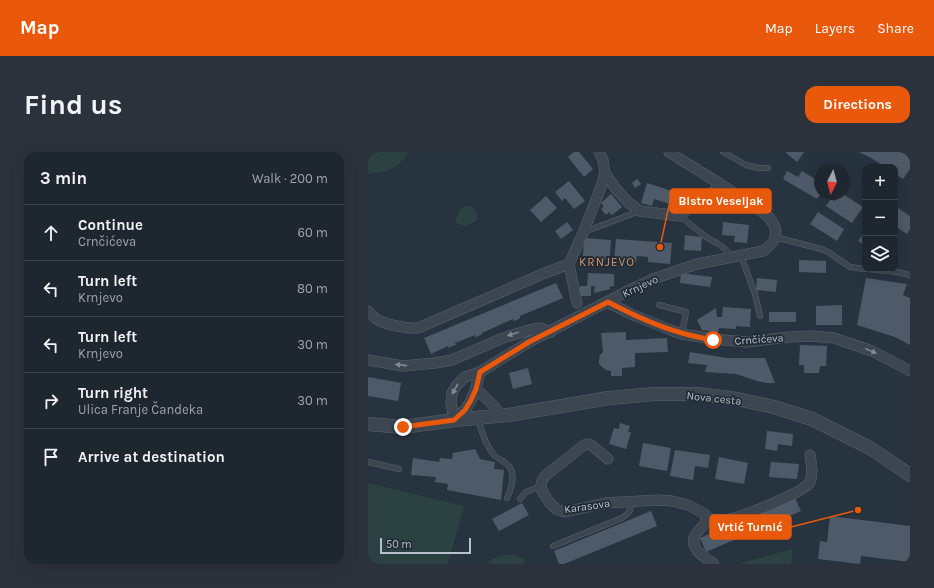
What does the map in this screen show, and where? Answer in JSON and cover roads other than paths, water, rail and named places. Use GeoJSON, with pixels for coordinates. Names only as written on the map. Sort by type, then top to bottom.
{"type":"FeatureCollection","features":[{"type":"Feature","properties":{"kind":"street"},"geometry":{"type":"LineString","coordinates":[[599,152],[603,160],[605,173],[616,190],[629,204],[640,211],[680,216],[697,199],[713,192],[721,185]]}},
{"type":"Feature","properties":{"kind":"street"},"geometry":{"type":"LineString","coordinates":[[669,152],[765,214],[773,223],[775,237]]}},
{"type":"Feature","properties":{"kind":"street"},"geometry":{"type":"LineString","coordinates":[[577,303],[569,264],[583,233],[605,173]]}},
{"type":"Feature","properties":{"kind":"street","name":"Krnjevo"},"geometry":{"type":"LineString","coordinates":[[454,420],[451,402],[452,393],[456,386],[465,377],[480,372],[529,342],[644,283],[697,264],[763,251],[774,242],[775,237]]}},
{"type":"Feature","properties":{"kind":"street"},"geometry":{"type":"LineString","coordinates":[[368,311],[374,318],[381,322],[410,328],[418,328],[569,264]]}},
{"type":"Feature","properties":{"kind":"street","name":"Crnčićeva"},"geometry":{"type":"LineString","coordinates":[[608,302],[631,314],[682,334],[713,340],[747,342],[812,336],[834,338],[872,351],[910,371]]}},
{"type":"Feature","properties":{"kind":"street"},"geometry":{"type":"LineString","coordinates":[[368,360],[403,366],[435,363],[452,360],[503,338],[529,330],[540,328],[550,332]]}},
{"type":"Feature","properties":{"kind":"street"},"geometry":{"type":"LineString","coordinates":[[454,420],[465,410],[476,389],[480,372]]}},
{"type":"Feature","properties":{"kind":"street"},"geometry":{"type":"LineString","coordinates":[[476,389],[502,416]]}},
{"type":"Feature","properties":{"kind":"street","name":"Nova cesta"},"geometry":{"type":"LineString","coordinates":[[368,424],[403,427],[454,420],[502,416],[609,398],[655,394],[697,394],[737,399],[774,407],[812,419],[870,448],[910,475]]}},
{"type":"Feature","properties":{"kind":"street"},"geometry":{"type":"LineString","coordinates":[[541,486],[545,476],[584,445],[591,445],[608,459]]}},
{"type":"Feature","properties":{"kind":"street"},"geometry":{"type":"LineString","coordinates":[[714,564],[701,556],[693,539],[706,522],[706,518],[731,519],[792,496],[810,484],[812,467],[810,455]]}},
{"type":"Feature","properties":{"kind":"street","name":"Karasova"},"geometry":{"type":"LineString","coordinates":[[541,486],[549,502],[556,509],[565,512],[605,503],[659,500],[672,501],[688,505],[705,514],[706,518]]}},
{"type":"Feature","properties":{"kind":"lane"},"geometry":{"type":"LineString","coordinates":[[723,152],[746,165],[758,168],[768,168]]}},
{"type":"Feature","properties":{"kind":"lane"},"geometry":{"type":"LineString","coordinates":[[583,233],[640,211]]}},
{"type":"Feature","properties":{"kind":"lane"},"geometry":{"type":"LineString","coordinates":[[680,216],[708,238],[736,256],[755,294],[760,316]]}},
{"type":"Feature","properties":{"kind":"lane"},"geometry":{"type":"LineString","coordinates":[[775,237],[821,249],[850,267],[862,269]]}},
{"type":"Feature","properties":{"kind":"lane"},"geometry":{"type":"LineString","coordinates":[[897,272],[910,275]]}},
{"type":"Feature","properties":{"kind":"lane"},"geometry":{"type":"LineString","coordinates":[[659,305],[686,312],[682,334]]}},
{"type":"Feature","properties":{"kind":"lane"},"geometry":{"type":"LineString","coordinates":[[477,418],[482,435],[494,455],[511,469],[513,475],[512,486],[507,498]]}},
{"type":"Feature","properties":{"kind":"lane"},"geometry":{"type":"LineString","coordinates":[[368,462],[399,469]]}},
{"type":"Feature","properties":{"kind":"lane"},"geometry":{"type":"LineString","coordinates":[[520,499],[526,492],[541,486]]}},
{"type":"Feature","properties":{"kind":"lane"},"geometry":{"type":"LineString","coordinates":[[553,546],[622,518],[630,512],[631,501]]}},
{"type":"Feature","properties":{"kind":"place","name":"Bistro Veseljak"},"geometry":{"type":"Point","coordinates":[660,247]}},
{"type":"Feature","properties":{"kind":"place","name":"Vrtić Turnić"},"geometry":{"type":"Point","coordinates":[858,510]}},
{"type":"Feature","properties":{"kind":"district","name":"KRNJEVO"},"geometry":{"type":"Point","coordinates":[607,262]}}]}
